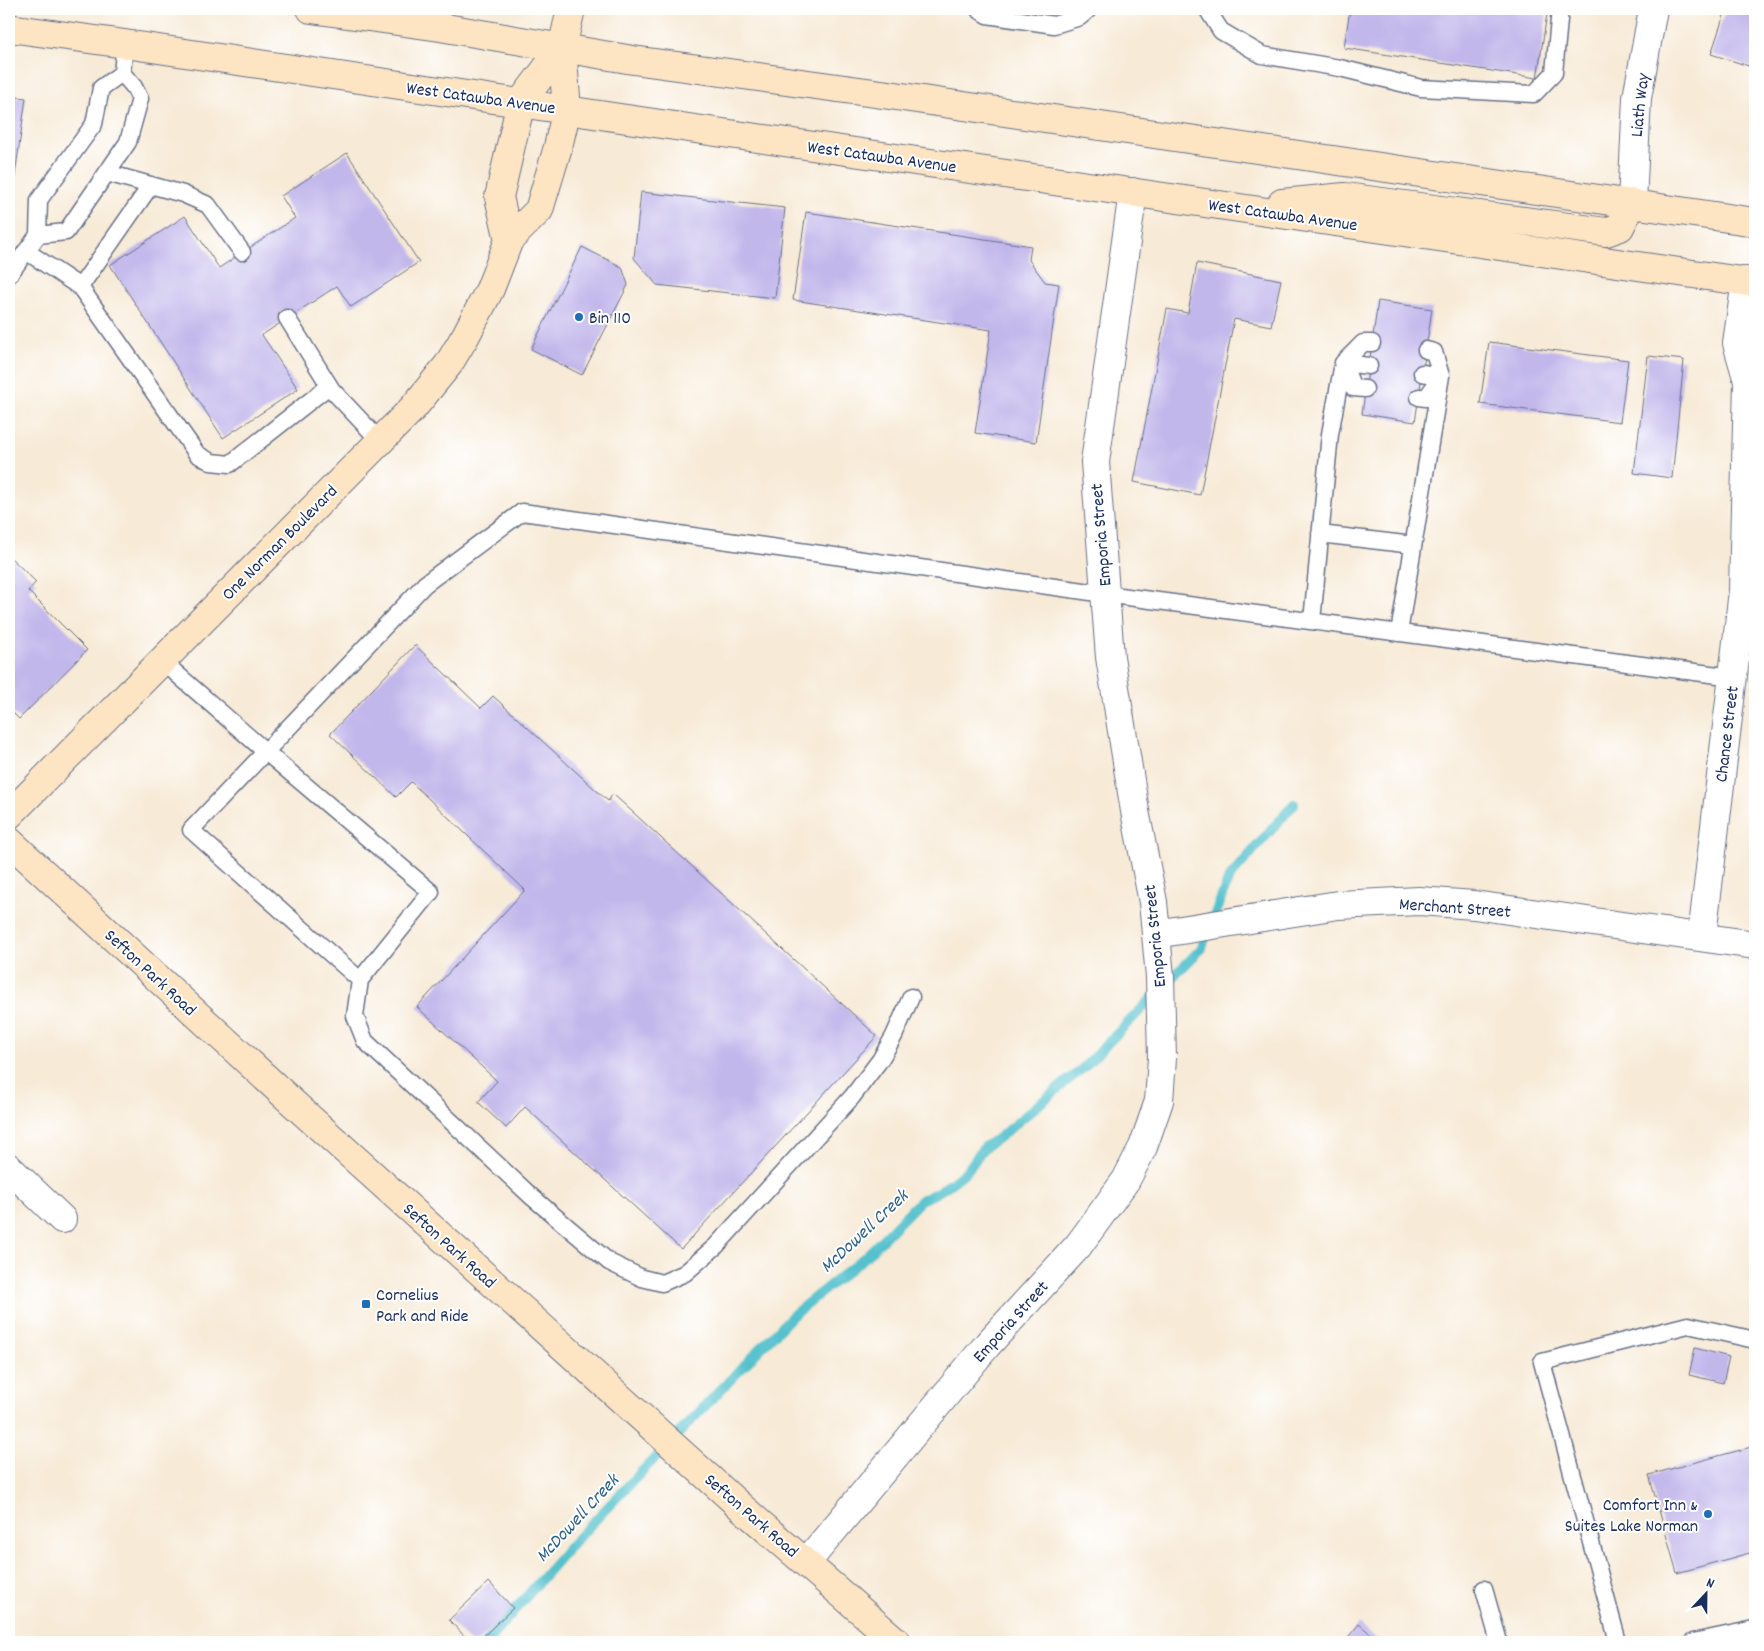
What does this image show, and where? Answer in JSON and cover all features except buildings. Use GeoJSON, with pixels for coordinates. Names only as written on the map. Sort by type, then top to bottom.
{"type":"FeatureCollection","features":[{"type":"Feature","properties":{"kind":"main road"},"geometry":{"type":"LineString","coordinates":[[311,9],[633,60],[1755,222]]}},
{"type":"Feature","properties":{"kind":"main road","name":"One Norman Boulevard"},"geometry":{"type":"LineString","coordinates":[[9,815],[413,408],[448,365],[490,289],[509,240],[539,210],[558,147],[566,109],[562,48],[570,9]]}},
{"type":"Feature","properties":{"kind":"main road","name":"West Catawba Avenue"},"geometry":{"type":"LineString","coordinates":[[9,28],[1238,207],[1752,276]]}},
{"type":"Feature","properties":{"kind":"main road","name":"One Norman Boulevard"},"geometry":{"type":"LineString","coordinates":[[509,240],[499,197],[521,102],[562,48]]}},
{"type":"Feature","properties":{"kind":"main road"},"geometry":{"type":"LineString","coordinates":[[1238,207],[1345,197],[1606,232],[1620,227],[1632,203]]}},
{"type":"Feature","properties":{"kind":"main road","name":"Sefton Park Road"},"geometry":{"type":"LineString","coordinates":[[9,841],[300,1109],[741,1507],[897,1642]]}},
{"type":"Feature","properties":{"kind":"street","name":"Liath Way"},"geometry":{"type":"LineString","coordinates":[[1632,203],[1637,98],[1653,9]]}},
{"type":"Feature","properties":{"kind":"street","name":"Emporia Street"},"geometry":{"type":"LineString","coordinates":[[806,1563],[988,1344],[1078,1246],[1126,1180],[1143,1147],[1159,1101],[1162,1058],[1160,977],[1153,902],[1135,811],[1110,657],[1094,462],[1133,192]]}},
{"type":"Feature","properties":{"kind":"street","name":"Chance Street"},"geometry":{"type":"LineString","coordinates":[[1702,936],[1743,591],[1752,372],[1737,343],[1752,276]]}},
{"type":"Feature","properties":{"kind":"street","name":"Merchant Street"},"geometry":{"type":"LineString","coordinates":[[1156,934],[1338,905],[1419,901],[1474,905],[1755,944]]}},
{"type":"Feature","properties":{"kind":"street"},"geometry":{"type":"LineString","coordinates":[[9,1168],[62,1219]]}},
{"type":"Feature","properties":{"kind":"lane"},"geometry":{"type":"LineString","coordinates":[[978,9],[987,15],[1054,24],[1080,17],[1089,9]]}},
{"type":"Feature","properties":{"kind":"lane"},"geometry":{"type":"LineString","coordinates":[[1207,9],[1221,31],[1262,55],[1340,68],[1421,88],[1534,94],[1554,73],[1560,9]]}},
{"type":"Feature","properties":{"kind":"lane"},"geometry":{"type":"LineString","coordinates":[[38,235],[66,232],[128,142],[140,99],[134,87],[122,73],[125,44]]}},
{"type":"Feature","properties":{"kind":"lane"},"geometry":{"type":"LineString","coordinates":[[9,275],[38,235],[39,200],[94,124],[101,88],[122,73]]}},
{"type":"Feature","properties":{"kind":"lane"},"geometry":{"type":"LineString","coordinates":[[107,172],[183,194],[208,205],[242,252]]}},
{"type":"Feature","properties":{"kind":"lane"},"geometry":{"type":"LineString","coordinates":[[80,287],[152,185]]}},
{"type":"Feature","properties":{"kind":"lane"},"geometry":{"type":"LineString","coordinates":[[26,251],[80,287],[197,454],[211,462],[230,464],[329,386]]}},
{"type":"Feature","properties":{"kind":"lane"},"geometry":{"type":"LineString","coordinates":[[287,318],[329,386],[380,441]]}},
{"type":"Feature","properties":{"kind":"lane"},"geometry":{"type":"LineString","coordinates":[[1312,621],[1330,434],[1343,363],[1363,343],[1372,344]]}},
{"type":"Feature","properties":{"kind":"lane"},"geometry":{"type":"LineString","coordinates":[[1399,633],[1441,376],[1434,352],[1426,350]]}},
{"type":"Feature","properties":{"kind":"lane"},"geometry":{"type":"LineString","coordinates":[[1343,363],[1369,366]]}},
{"type":"Feature","properties":{"kind":"lane"},"geometry":{"type":"LineString","coordinates":[[1343,363],[1354,388],[1365,390]]}},
{"type":"Feature","properties":{"kind":"lane"},"geometry":{"type":"LineString","coordinates":[[1422,373],[1441,376]]}},
{"type":"Feature","properties":{"kind":"lane"},"geometry":{"type":"LineString","coordinates":[[1419,397],[1426,398],[1441,376]]}},
{"type":"Feature","properties":{"kind":"lane"},"geometry":{"type":"LineString","coordinates":[[360,980],[191,830],[425,584],[522,512],[1105,594],[1733,677]]}},
{"type":"Feature","properties":{"kind":"lane"},"geometry":{"type":"LineString","coordinates":[[1320,534],[1413,545]]}},
{"type":"Feature","properties":{"kind":"lane"},"geometry":{"type":"LineString","coordinates":[[162,661],[431,892],[360,980],[355,1016],[365,1041],[532,1197],[609,1262],[642,1278],[662,1283],[685,1274],[716,1246],[852,1097],[880,1060],[894,1036],[911,997]]}},
{"type":"Feature","properties":{"kind":"lane"},"geometry":{"type":"LineString","coordinates":[[1618,1642],[1542,1362],[1688,1325],[1755,1340]]}},
{"type":"Feature","properties":{"kind":"lane"},"geometry":{"type":"LineString","coordinates":[[1484,1589],[1499,1642]]}},
{"type":"Feature","properties":{"kind":"lane"},"geometry":{"type":"LineString","coordinates":[[1693,1642],[1748,1635]]}},
{"type":"Feature","properties":{"kind":"waterway","name":"McDowell Creek"},"geometry":{"type":"LineString","coordinates":[[487,1642],[572,1544],[793,1315],[865,1257],[922,1199],[940,1191],[960,1177],[986,1146],[996,1140],[1083,1068],[1201,949],[1229,878],[1294,804]]}},
{"type":"Feature","properties":{"kind":"place","name":"Bin 110"},"geometry":{"type":"Point","coordinates":[579,317]}},
{"type":"Feature","properties":{"kind":"place","name":"Cornelius Park and Ride"},"geometry":{"type":"Point","coordinates":[366,1304]}},
{"type":"Feature","properties":{"kind":"place","name":"Comfort Inn & Suites Lake Norman"},"geometry":{"type":"Point","coordinates":[1708,1514]}}]}
